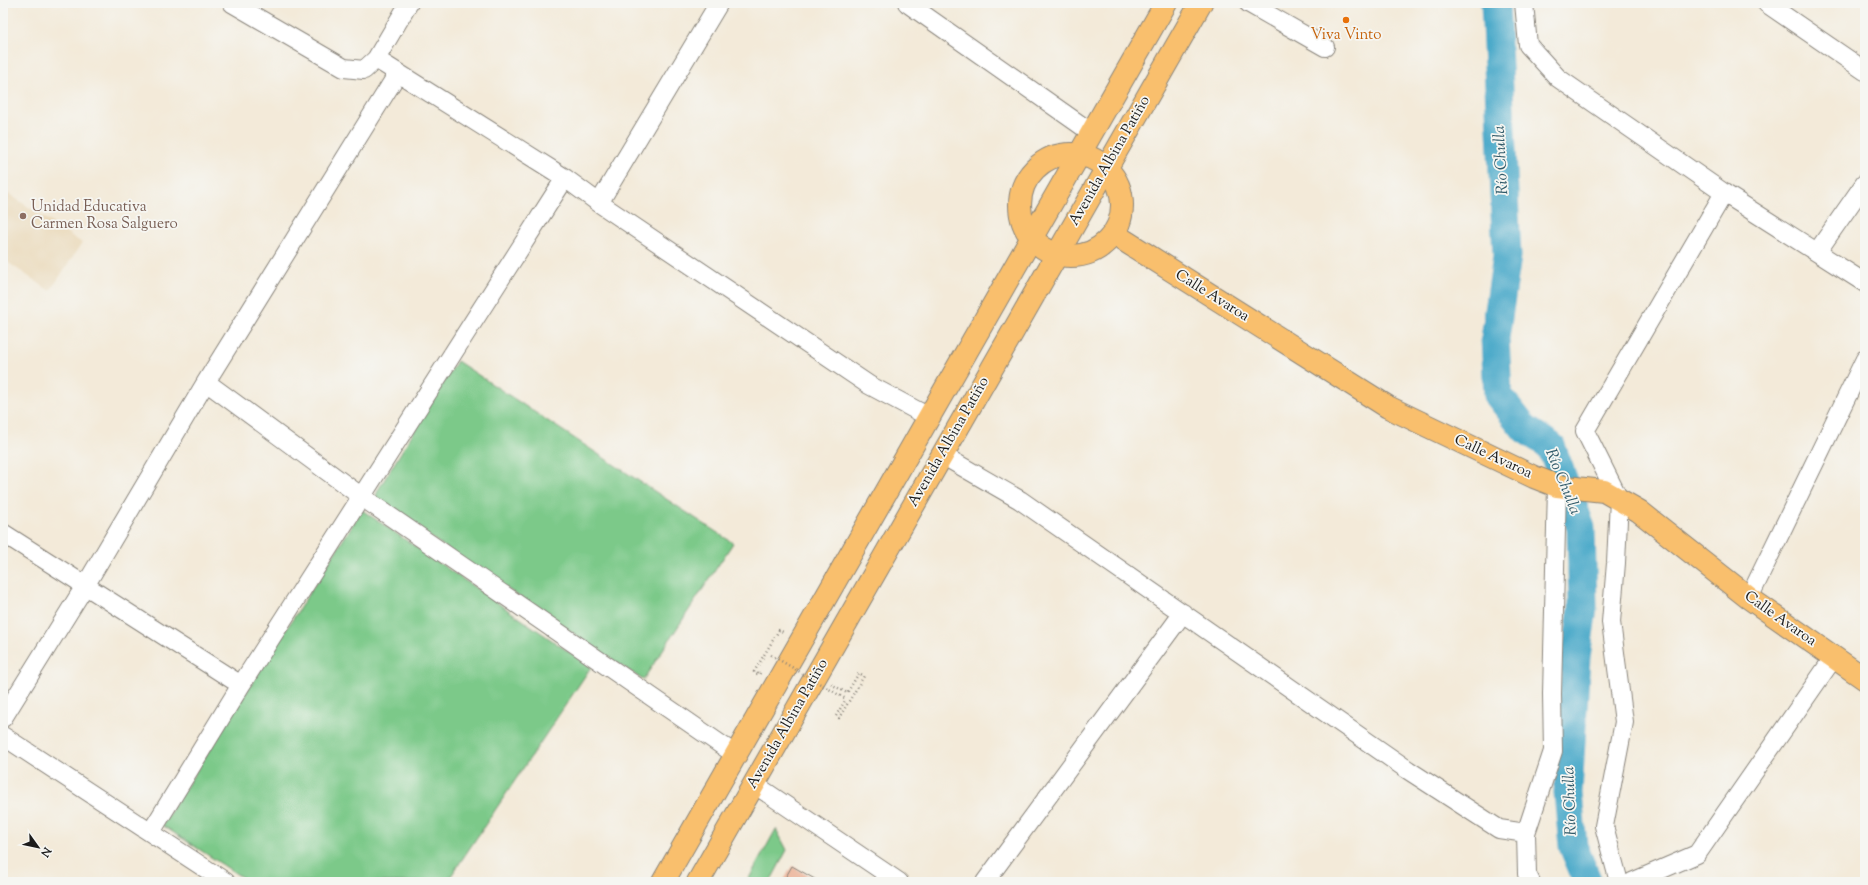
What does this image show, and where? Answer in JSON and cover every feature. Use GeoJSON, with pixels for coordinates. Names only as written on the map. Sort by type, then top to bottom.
{"type":"FeatureCollection","features":[{"type":"Feature","properties":{"kind":"main road","name":"Avenida Albina Patiño"},"geometry":{"type":"LineString","coordinates":[[663,882],[1166,3]]}},
{"type":"Feature","properties":{"kind":"main road","name":"Avenida Albina Patiño"},"geometry":{"type":"LineString","coordinates":[[698,882],[1201,3]]}},
{"type":"Feature","properties":{"kind":"main road"},"geometry":{"type":"LineString","coordinates":[[1079,154],[1094,159],[1106,168],[1116,180],[1122,192],[1123,206],[1121,221],[1114,234],[1103,246],[1089,254],[1073,256],[1057,254],[1041,246],[1025,230],[1021,221],[1018,204],[1022,187],[1031,173],[1044,162],[1060,156],[1079,154]]}},
{"type":"Feature","properties":{"kind":"main road","name":"Calle Avaroa"},"geometry":{"type":"LineString","coordinates":[[1114,234],[1388,407],[1534,477],[1558,486],[1604,491],[1639,511],[1749,598],[1865,679]]}},
{"type":"Feature","properties":{"kind":"street"},"geometry":{"type":"LineString","coordinates":[[232,3],[344,68],[364,70],[376,59],[409,3]]}},
{"type":"Feature","properties":{"kind":"street"},"geometry":{"type":"LineString","coordinates":[[599,203],[719,3]]}},
{"type":"Feature","properties":{"kind":"street"},"geometry":{"type":"LineString","coordinates":[[907,3],[1092,133]]}},
{"type":"Feature","properties":{"kind":"street"},"geometry":{"type":"LineString","coordinates":[[1248,3],[1325,47]]}},
{"type":"Feature","properties":{"kind":"street"},"geometry":{"type":"LineString","coordinates":[[1524,3],[1528,45],[1558,78],[1724,193],[1865,283]]}},
{"type":"Feature","properties":{"kind":"street"},"geometry":{"type":"LineString","coordinates":[[1766,3],[1865,70]]}},
{"type":"Feature","properties":{"kind":"street"},"geometry":{"type":"LineString","coordinates":[[376,59],[565,178],[599,203],[869,384],[929,417]]}},
{"type":"Feature","properties":{"kind":"street"},"geometry":{"type":"LineString","coordinates":[[3,718],[85,586],[206,382],[398,73]]}},
{"type":"Feature","properties":{"kind":"street"},"geometry":{"type":"LineString","coordinates":[[150,832],[241,685],[362,498],[565,178]]}},
{"type":"Feature","properties":{"kind":"street"},"geometry":{"type":"LineString","coordinates":[[1817,252],[1865,183]]}},
{"type":"Feature","properties":{"kind":"street"},"geometry":{"type":"LineString","coordinates":[[1619,882],[1604,826],[1624,722],[1611,622],[1616,563],[1618,499],[1585,431],[1724,193]]}},
{"type":"Feature","properties":{"kind":"street"},"geometry":{"type":"LineString","coordinates":[[1749,598],[1865,359]]}},
{"type":"Feature","properties":{"kind":"street"},"geometry":{"type":"LineString","coordinates":[[206,382],[362,498],[736,755]]}},
{"type":"Feature","properties":{"kind":"street"},"geometry":{"type":"LineString","coordinates":[[942,455],[1020,500],[1408,770],[1499,830],[1526,833]]}},
{"type":"Feature","properties":{"kind":"street"},"geometry":{"type":"LineString","coordinates":[[1531,882],[1527,874],[1526,833],[1552,751],[1558,486]]}},
{"type":"Feature","properties":{"kind":"street"},"geometry":{"type":"LineString","coordinates":[[3,534],[241,685]]}},
{"type":"Feature","properties":{"kind":"street"},"geometry":{"type":"LineString","coordinates":[[985,882],[1183,613]]}},
{"type":"Feature","properties":{"kind":"street"},"geometry":{"type":"LineString","coordinates":[[1632,882],[1697,854],[1834,657]]}},
{"type":"Feature","properties":{"kind":"street"},"geometry":{"type":"LineString","coordinates":[[3,736],[226,882]]}},
{"type":"Feature","properties":{"kind":"street"},"geometry":{"type":"LineString","coordinates":[[754,784],[899,882]]}},
{"type":"Feature","properties":{"kind":"path"},"geometry":{"type":"LineString","coordinates":[[763,668],[759,675],[754,672],[779,630],[783,632],[780,638]]}},
{"type":"Feature","properties":{"kind":"path"},"geometry":{"type":"LineString","coordinates":[[767,661],[771,655],[846,699],[836,716],[839,718],[864,676],[859,674],[847,693]]}},
{"type":"Feature","properties":{"kind":"shaded area","name":"Unidad Educativa Carmen Rosa Salguero"},"geometry":{"type":"Polygon","coordinates":[[[3,190],[82,243],[50,291],[3,259],[3,190]]]}},
{"type":"Feature","properties":{"kind":"green space"},"geometry":{"type":"Polygon","coordinates":[[[457,361],[733,543],[643,680],[375,500],[378,490],[457,361]]]}},
{"type":"Feature","properties":{"kind":"green space"},"geometry":{"type":"Polygon","coordinates":[[[362,510],[591,667],[447,882],[249,882],[162,825],[362,510]]]}},
{"type":"Feature","properties":{"kind":"green space"},"geometry":{"type":"Polygon","coordinates":[[[776,829],[787,850],[770,882],[747,882],[776,829]]]}},
{"type":"Feature","properties":{"kind":"building"},"geometry":{"type":"Polygon","coordinates":[[[792,866],[820,882],[783,882],[792,866]]]}},
{"type":"Feature","properties":{"kind":"waterway","name":"Río Chulla"},"geometry":{"type":"LineString","coordinates":[[1495,3],[1507,256],[1495,338],[1498,395],[1525,429],[1551,446],[1581,528],[1583,607],[1576,657],[1568,793],[1573,846],[1588,882]]}},
{"type":"Feature","properties":{"kind":"place","name":"Viva Vinto"},"geometry":{"type":"Point","coordinates":[1346,20]}},
{"type":"Feature","properties":{"kind":"place","name":"Unidad Educativa Carmen Rosa Salguero"},"geometry":{"type":"Point","coordinates":[23,216]}}]}
